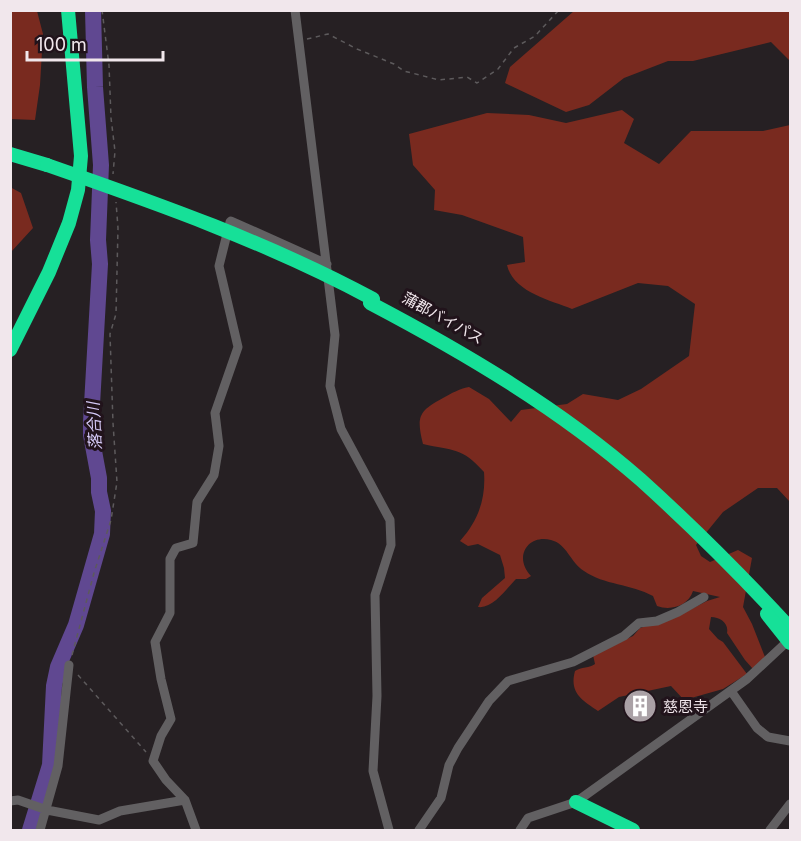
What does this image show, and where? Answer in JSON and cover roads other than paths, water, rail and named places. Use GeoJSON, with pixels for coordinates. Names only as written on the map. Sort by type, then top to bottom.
{"type":"FeatureCollection","features":[{"type":"Feature","properties":{"kind":"main road"},"geometry":{"type":"LineString","coordinates":[[10,350],[39,296],[80,190],[82,171],[68,10]]}},
{"type":"Feature","properties":{"kind":"main road","name":"蒲郡バイパス"},"geometry":{"type":"LineString","coordinates":[[10,154],[45,169]]}},
{"type":"Feature","properties":{"kind":"main road","name":"蒲郡バイパス"},"geometry":{"type":"LineString","coordinates":[[10,162],[45,169],[148,200],[240,235],[296,259],[433,336],[497,375],[571,426],[640,480],[751,586],[778,608]]}},
{"type":"Feature","properties":{"kind":"main road","name":"蒲郡バイパス"},"geometry":{"type":"LineString","coordinates":[[371,301],[450,340],[501,370],[573,419],[642,474],[695,521],[778,608]]}},
{"type":"Feature","properties":{"kind":"main road"},"geometry":{"type":"LineString","coordinates":[[778,608],[790,621]]}},
{"type":"Feature","properties":{"kind":"main road"},"geometry":{"type":"LineString","coordinates":[[778,608],[790,628]]}},
{"type":"Feature","properties":{"kind":"main road"},"geometry":{"type":"LineString","coordinates":[[778,608],[790,641]]}},
{"type":"Feature","properties":{"kind":"main road"},"geometry":{"type":"LineString","coordinates":[[576,802],[633,831]]}},
{"type":"Feature","properties":{"kind":"street"},"geometry":{"type":"LineString","coordinates":[[295,10],[335,335],[330,386],[341,429],[390,520],[391,545],[375,595],[377,696],[373,771],[389,831]]}},
{"type":"Feature","properties":{"kind":"street"},"geometry":{"type":"LineString","coordinates":[[196,831],[185,800],[166,780],[153,761],[156,749],[171,719],[155,642],[170,613],[170,558],[176,548],[193,543],[197,502],[214,475],[219,446],[215,413],[238,347],[219,266],[230,222],[327,264]]}},
{"type":"Feature","properties":{"kind":"street"},"geometry":{"type":"LineString","coordinates":[[419,831],[441,798],[449,765],[458,748],[489,701],[508,681],[573,662],[624,636],[639,623],[657,621],[704,597]]}},
{"type":"Feature","properties":{"kind":"street"},"geometry":{"type":"LineString","coordinates":[[519,831],[528,818],[576,802],[747,679],[790,641]]}},
{"type":"Feature","properties":{"kind":"street"},"geometry":{"type":"LineString","coordinates":[[40,831],[58,766],[69,665]]}},
{"type":"Feature","properties":{"kind":"street"},"geometry":{"type":"LineString","coordinates":[[731,691],[757,728],[768,737],[790,741]]}},
{"type":"Feature","properties":{"kind":"street"},"geometry":{"type":"LineString","coordinates":[[10,801],[18,800],[46,809],[99,820],[120,811],[185,800]]}},
{"type":"Feature","properties":{"kind":"street"},"geometry":{"type":"LineString","coordinates":[[770,831],[789,809]]}},
{"type":"Feature","properties":{"kind":"waterway","name":"落合川"},"geometry":{"type":"LineString","coordinates":[[30,830],[50,765],[54,686],[58,667],[76,625],[102,534],[103,511],[91,435],[100,264],[98,240],[101,165],[95,87],[93,10]]}},
{"type":"Feature","properties":{"kind":"place","name":"慈恩寺"},"geometry":{"type":"Point","coordinates":[640,706]}}]}
